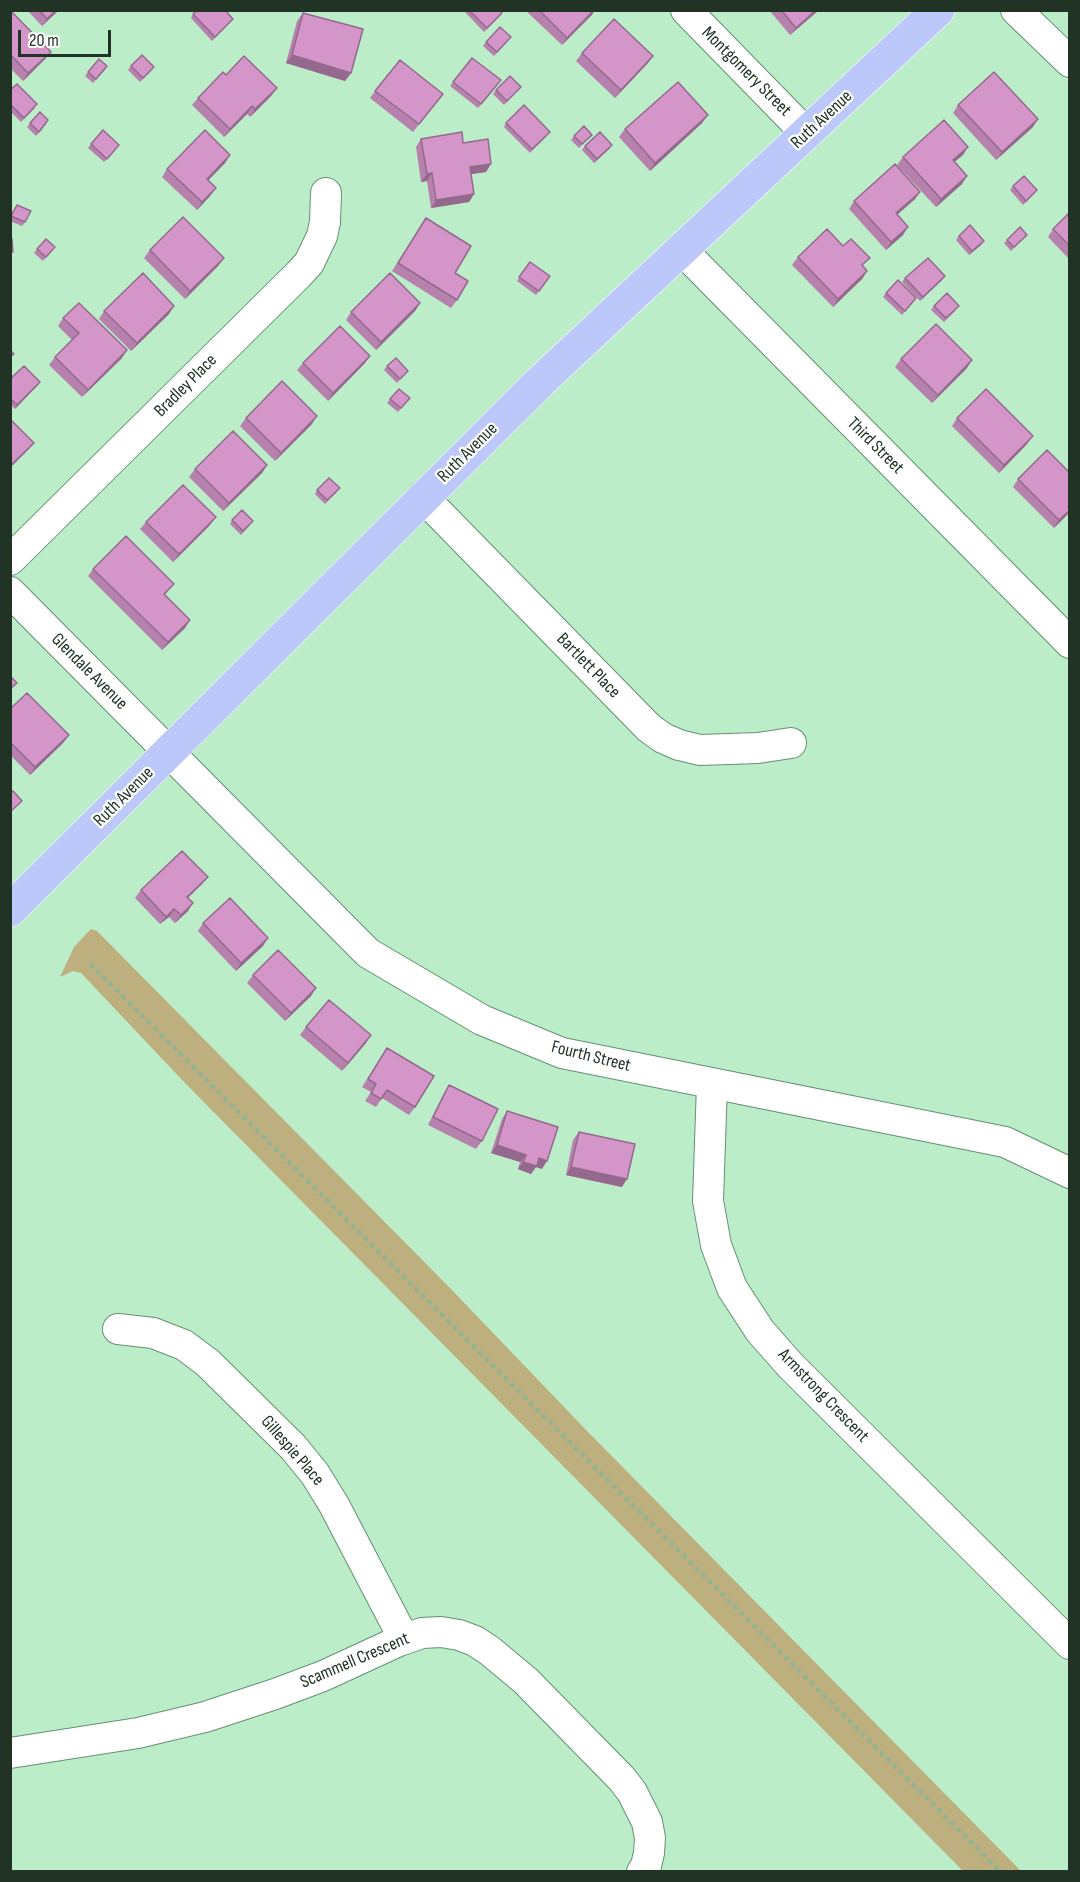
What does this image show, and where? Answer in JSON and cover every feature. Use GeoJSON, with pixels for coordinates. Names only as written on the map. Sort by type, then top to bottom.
{"type":"FeatureCollection","features":[{"type":"Feature","properties":{"kind":"main road","name":"Ruth Avenue"},"geometry":{"type":"LineString","coordinates":[[10,910],[540,382],[938,10]]}},
{"type":"Feature","properties":{"kind":"street","name":"Montgomery Street"},"geometry":{"type":"LineString","coordinates":[[686,10],[807,134]]}},
{"type":"Feature","properties":{"kind":"street"},"geometry":{"type":"LineString","coordinates":[[1016,10],[1070,62]]}},
{"type":"Feature","properties":{"kind":"street","name":"Bradley Place"},"geometry":{"type":"LineString","coordinates":[[10,560],[304,268],[322,236],[326,193]]}},
{"type":"Feature","properties":{"kind":"street","name":"Third Street"},"geometry":{"type":"LineString","coordinates":[[681,249],[1070,643]]}},
{"type":"Feature","properties":{"kind":"street","name":"Bartlett Place"},"geometry":{"type":"LineString","coordinates":[[423,497],[649,728],[663,738],[699,750],[726,751],[791,742]]}},
{"type":"Feature","properties":{"kind":"street","name":"Glendale Avenue"},"geometry":{"type":"LineString","coordinates":[[10,592],[168,752]]}},
{"type":"Feature","properties":{"kind":"street","name":"Fourth Street"},"geometry":{"type":"LineString","coordinates":[[168,752],[368,953],[482,1020],[561,1053],[1005,1142],[1070,1173]]}},
{"type":"Feature","properties":{"kind":"street","name":"Armstrong Crescent"},"geometry":{"type":"LineString","coordinates":[[712,1084],[708,1201],[716,1245],[732,1288],[760,1331],[790,1365],[1070,1644]]}},
{"type":"Feature","properties":{"kind":"street","name":"Gillespie Place"},"geometry":{"type":"LineString","coordinates":[[118,1329],[153,1333],[184,1345],[208,1363],[293,1447],[315,1474],[334,1505],[404,1639]]}},
{"type":"Feature","properties":{"kind":"street","name":"Scammell Crescent"},"geometry":{"type":"LineString","coordinates":[[10,1753],[138,1733],[205,1717],[323,1676],[422,1633],[441,1632],[459,1635],[475,1641],[490,1651],[526,1681],[622,1779],[632,1792],[647,1822],[650,1838],[650,1870]]}},
{"type":"Feature","properties":{"kind":"path"},"geometry":{"type":"LineString","coordinates":[[90,964],[1001,1872]]}},
{"type":"Feature","properties":{"kind":"shaded area"},"geometry":{"type":"Polygon","coordinates":[[[91,929],[97,931],[450,1288],[588,1432],[1021,1871],[963,1871],[185,1083],[81,973],[73,971],[60,977],[74,947],[91,929]]]}},
{"type":"Feature","properties":{"kind":"building"},"geometry":{"type":"Polygon","coordinates":[[[10,10],[51,52],[28,73],[10,54],[10,10]]]}},
{"type":"Feature","properties":{"kind":"building"},"geometry":{"type":"Polygon","coordinates":[[[39,10],[56,10],[47,19],[39,10]]]}},
{"type":"Feature","properties":{"kind":"building"},"geometry":{"type":"Polygon","coordinates":[[[198,10],[225,10],[233,19],[215,37],[193,14],[198,10]]]}},
{"type":"Feature","properties":{"kind":"building"},"geometry":{"type":"Polygon","coordinates":[[[469,10],[500,10],[502,13],[487,28],[469,10]]]}},
{"type":"Feature","properties":{"kind":"building"},"geometry":{"type":"Polygon","coordinates":[[[539,10],[594,10],[567,38],[539,10]]]}},
{"type":"Feature","properties":{"kind":"building"},"geometry":{"type":"Polygon","coordinates":[[[781,10],[816,10],[796,28],[781,10]]]}},
{"type":"Feature","properties":{"kind":"building"},"geometry":{"type":"Polygon","coordinates":[[[303,13],[363,29],[351,73],[292,55],[303,13]]]}},
{"type":"Feature","properties":{"kind":"building"},"geometry":{"type":"Polygon","coordinates":[[[614,19],[653,56],[621,90],[582,53],[614,19]]]}},
{"type":"Feature","properties":{"kind":"building"},"geometry":{"type":"Polygon","coordinates":[[[500,27],[511,37],[497,52],[486,42],[500,27]]]}},
{"type":"Feature","properties":{"kind":"building"},"geometry":{"type":"Polygon","coordinates":[[[142,55],[154,67],[143,78],[131,66],[142,55]]]}},
{"type":"Feature","properties":{"kind":"building"},"geometry":{"type":"Polygon","coordinates":[[[244,56],[277,88],[255,109],[252,106],[230,129],[198,98],[223,72],[226,75],[244,56]]]}},
{"type":"Feature","properties":{"kind":"building"},"geometry":{"type":"Polygon","coordinates":[[[472,58],[501,80],[481,104],[453,82],[472,58]]]}},
{"type":"Feature","properties":{"kind":"building"},"geometry":{"type":"Polygon","coordinates":[[[99,59],[107,66],[96,79],[88,72],[99,59]]]}},
{"type":"Feature","properties":{"kind":"building"},"geometry":{"type":"Polygon","coordinates":[[[400,60],[443,94],[419,124],[375,91],[400,60]]]}},
{"type":"Feature","properties":{"kind":"building"},"geometry":{"type":"Polygon","coordinates":[[[994,72],[1038,119],[1002,152],[958,105],[994,72]]]}},
{"type":"Feature","properties":{"kind":"building"},"geometry":{"type":"Polygon","coordinates":[[[510,76],[521,87],[507,101],[496,90],[510,76]]]}},
{"type":"Feature","properties":{"kind":"building"},"geometry":{"type":"Polygon","coordinates":[[[678,82],[708,115],[655,163],[625,129],[678,82]]]}},
{"type":"Feature","properties":{"kind":"building"},"geometry":{"type":"Polygon","coordinates":[[[17,84],[37,104],[24,118],[10,104],[10,90],[17,84]]]}},
{"type":"Feature","properties":{"kind":"building"},"geometry":{"type":"Polygon","coordinates":[[[524,105],[550,132],[532,149],[506,123],[524,105]]]}},
{"type":"Feature","properties":{"kind":"building"},"geometry":{"type":"Polygon","coordinates":[[[40,112],[48,120],[39,132],[30,123],[40,112]]]}},
{"type":"Feature","properties":{"kind":"building"},"geometry":{"type":"Polygon","coordinates":[[[944,120],[968,147],[953,160],[967,176],[941,199],[903,157],[944,120]]]}},
{"type":"Feature","properties":{"kind":"building"},"geometry":{"type":"Polygon","coordinates":[[[584,126],[592,135],[582,144],[574,136],[584,126]]]}},
{"type":"Feature","properties":{"kind":"building"},"geometry":{"type":"Polygon","coordinates":[[[103,130],[119,145],[107,159],[91,144],[103,130]]]}},
{"type":"Feature","properties":{"kind":"building"},"geometry":{"type":"Polygon","coordinates":[[[205,130],[230,155],[207,179],[216,188],[202,202],[167,169],[205,130]]]}},
{"type":"Feature","properties":{"kind":"building"},"geometry":{"type":"Polygon","coordinates":[[[462,132],[463,143],[488,139],[491,164],[470,167],[474,194],[436,200],[432,173],[427,174],[421,139],[462,132]]]}},
{"type":"Feature","properties":{"kind":"building"},"geometry":{"type":"Polygon","coordinates":[[[600,132],[612,145],[597,159],[585,146],[600,132]]]}},
{"type":"Feature","properties":{"kind":"building"},"geometry":{"type":"Polygon","coordinates":[[[895,164],[920,192],[896,213],[908,227],[891,242],[854,201],[895,164]]]}},
{"type":"Feature","properties":{"kind":"building"},"geometry":{"type":"Polygon","coordinates":[[[1024,176],[1037,190],[1026,201],[1013,186],[1024,176]]]}},
{"type":"Feature","properties":{"kind":"building"},"geometry":{"type":"Polygon","coordinates":[[[17,205],[31,211],[25,222],[11,216],[17,205]]]}},
{"type":"Feature","properties":{"kind":"building"},"geometry":{"type":"Polygon","coordinates":[[[1070,212],[1070,246],[1053,229],[1070,212]]]}},
{"type":"Feature","properties":{"kind":"building"},"geometry":{"type":"Polygon","coordinates":[[[183,217],[224,258],[190,291],[150,250],[183,217]]]}},
{"type":"Feature","properties":{"kind":"building"},"geometry":{"type":"Polygon","coordinates":[[[426,218],[471,246],[455,273],[468,281],[457,300],[398,263],[426,218]]]}},
{"type":"Feature","properties":{"kind":"building"},"geometry":{"type":"Polygon","coordinates":[[[970,225],[984,241],[972,251],[959,236],[970,225]]]}},
{"type":"Feature","properties":{"kind":"building"},"geometry":{"type":"Polygon","coordinates":[[[1020,227],[1027,235],[1014,247],[1007,240],[1020,227]]]}},
{"type":"Feature","properties":{"kind":"building"},"geometry":{"type":"Polygon","coordinates":[[[827,229],[843,246],[851,239],[870,258],[862,265],[867,271],[838,299],[798,257],[827,229]]]}},
{"type":"Feature","properties":{"kind":"building"},"geometry":{"type":"Polygon","coordinates":[[[10,239],[12,239],[13,252],[10,252],[10,239]]]}},
{"type":"Feature","properties":{"kind":"building"},"geometry":{"type":"Polygon","coordinates":[[[46,239],[55,247],[46,257],[37,249],[46,239]]]}},
{"type":"Feature","properties":{"kind":"building"},"geometry":{"type":"Polygon","coordinates":[[[928,258],[945,276],[923,297],[905,278],[928,258]]]}},
{"type":"Feature","properties":{"kind":"building"},"geometry":{"type":"Polygon","coordinates":[[[530,262],[550,276],[539,291],[519,277],[530,262]]]}},
{"type":"Feature","properties":{"kind":"building"},"geometry":{"type":"Polygon","coordinates":[[[143,273],[174,306],[137,343],[104,311],[143,273]]]}},
{"type":"Feature","properties":{"kind":"building"},"geometry":{"type":"Polygon","coordinates":[[[390,273],[420,303],[381,342],[351,312],[390,273]]]}},
{"type":"Feature","properties":{"kind":"building"},"geometry":{"type":"Polygon","coordinates":[[[898,280],[916,298],[905,311],[886,293],[898,280]]]}},
{"type":"Feature","properties":{"kind":"building"},"geometry":{"type":"Polygon","coordinates":[[[947,293],[959,306],[946,318],[934,306],[947,293]]]}},
{"type":"Feature","properties":{"kind":"building"},"geometry":{"type":"Polygon","coordinates":[[[79,303],[127,350],[88,390],[55,357],[79,333],[63,318],[79,303]]]}},
{"type":"Feature","properties":{"kind":"building"},"geometry":{"type":"Polygon","coordinates":[[[936,324],[972,360],[938,395],[901,359],[936,324]]]}},
{"type":"Feature","properties":{"kind":"building"},"geometry":{"type":"Polygon","coordinates":[[[340,326],[370,356],[333,393],[303,363],[340,326]]]}},
{"type":"Feature","properties":{"kind":"building"},"geometry":{"type":"Polygon","coordinates":[[[396,358],[408,371],[400,379],[387,366],[396,358]]]}},
{"type":"Feature","properties":{"kind":"building"},"geometry":{"type":"Polygon","coordinates":[[[24,366],[40,382],[17,405],[10,398],[10,379],[24,366]]]}},
{"type":"Feature","properties":{"kind":"building"},"geometry":{"type":"Polygon","coordinates":[[[282,381],[317,416],[281,453],[246,418],[282,381]]]}},
{"type":"Feature","properties":{"kind":"building"},"geometry":{"type":"Polygon","coordinates":[[[399,389],[410,398],[401,408],[390,399],[399,389]]]}},
{"type":"Feature","properties":{"kind":"building"},"geometry":{"type":"Polygon","coordinates":[[[986,389],[1033,436],[1004,465],[957,418],[986,389]]]}},
{"type":"Feature","properties":{"kind":"building"},"geometry":{"type":"Polygon","coordinates":[[[10,419],[34,443],[10,466],[10,419]]]}},
{"type":"Feature","properties":{"kind":"building"},"geometry":{"type":"Polygon","coordinates":[[[233,431],[267,465],[229,503],[195,469],[233,431]]]}},
{"type":"Feature","properties":{"kind":"building"},"geometry":{"type":"Polygon","coordinates":[[[1047,450],[1070,473],[1070,510],[1059,520],[1018,479],[1047,450]]]}},
{"type":"Feature","properties":{"kind":"building"},"geometry":{"type":"Polygon","coordinates":[[[329,478],[340,488],[327,500],[317,490],[329,478]]]}},
{"type":"Feature","properties":{"kind":"building"},"geometry":{"type":"Polygon","coordinates":[[[183,485],[216,517],[179,554],[146,522],[183,485]]]}},
{"type":"Feature","properties":{"kind":"building"},"geometry":{"type":"Polygon","coordinates":[[[242,510],[253,521],[243,531],[232,520],[242,510]]]}},
{"type":"Feature","properties":{"kind":"building"},"geometry":{"type":"Polygon","coordinates":[[[126,536],[174,584],[164,594],[190,620],[168,642],[93,569],[126,536]]]}},
{"type":"Feature","properties":{"kind":"building"},"geometry":{"type":"Polygon","coordinates":[[[10,676],[17,683],[10,689],[10,676]]]}},
{"type":"Feature","properties":{"kind":"building"},"geometry":{"type":"Polygon","coordinates":[[[27,693],[69,735],[35,767],[10,742],[10,709],[27,693]]]}},
{"type":"Feature","properties":{"kind":"building"},"geometry":{"type":"Polygon","coordinates":[[[13,791],[22,801],[10,812],[10,793],[13,791]]]}},
{"type":"Feature","properties":{"kind":"building"},"geometry":{"type":"Polygon","coordinates":[[[182,851],[208,877],[187,897],[193,903],[181,915],[174,909],[166,917],[141,890],[182,851]]]}},
{"type":"Feature","properties":{"kind":"building"},"geometry":{"type":"Polygon","coordinates":[[[230,898],[268,938],[241,963],[203,923],[230,898]]]}},
{"type":"Feature","properties":{"kind":"building"},"geometry":{"type":"Polygon","coordinates":[[[278,950],[316,988],[291,1013],[253,975],[278,950]]]}},
{"type":"Feature","properties":{"kind":"building"},"geometry":{"type":"Polygon","coordinates":[[[329,1000],[371,1035],[348,1063],[306,1027],[329,1000]]]}},
{"type":"Feature","properties":{"kind":"building"},"geometry":{"type":"Polygon","coordinates":[[[387,1048],[434,1076],[415,1107],[387,1090],[381,1099],[371,1093],[376,1084],[368,1079],[387,1048]]]}},
{"type":"Feature","properties":{"kind":"building"},"geometry":{"type":"Polygon","coordinates":[[[449,1085],[498,1109],[482,1141],[433,1117],[449,1085]]]}},
{"type":"Feature","properties":{"kind":"building"},"geometry":{"type":"Polygon","coordinates":[[[507,1111],[558,1127],[547,1161],[539,1158],[537,1166],[523,1162],[526,1155],[497,1145],[507,1111]]]}},
{"type":"Feature","properties":{"kind":"building"},"geometry":{"type":"Polygon","coordinates":[[[579,1132],[635,1144],[627,1179],[571,1167],[579,1132]]]}}]}
